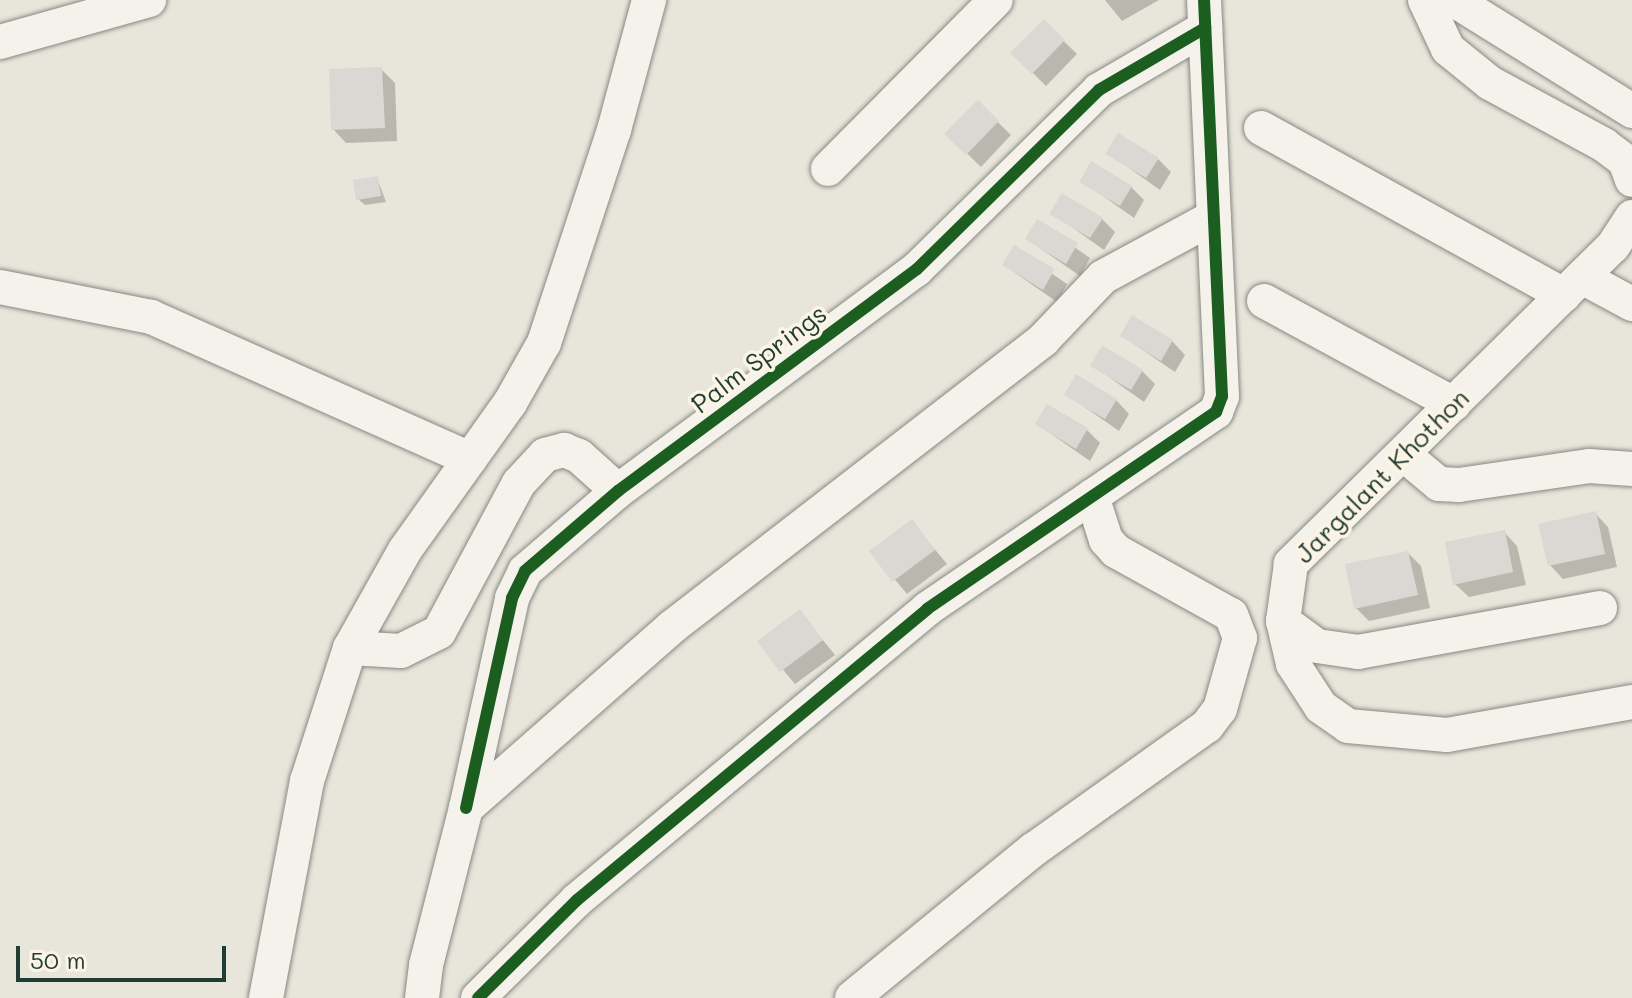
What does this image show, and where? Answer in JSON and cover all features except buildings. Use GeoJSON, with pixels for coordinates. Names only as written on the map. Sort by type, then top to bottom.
{"type":"FeatureCollection","features":[{"type":"Feature","properties":{"kind":"street"},"geometry":{"type":"LineString","coordinates":[[0,42],[61,14],[149,0]]}},
{"type":"Feature","properties":{"kind":"street"},"geometry":{"type":"LineString","coordinates":[[266,998],[307,781],[350,648],[405,550],[470,459],[544,343],[614,130],[649,0]]}},
{"type":"Feature","properties":{"kind":"street"},"geometry":{"type":"LineString","coordinates":[[828,169],[996,0]]}},
{"type":"Feature","properties":{"kind":"street"},"geometry":{"type":"LineString","coordinates":[[1425,0],[1448,49],[1490,83],[1604,145],[1625,161],[1632,180]]}},
{"type":"Feature","properties":{"kind":"street"},"geometry":{"type":"LineString","coordinates":[[1454,0],[1632,111]]}},
{"type":"Feature","properties":{"kind":"street","name":"Palm Springs"},"geometry":{"type":"LineString","coordinates":[[1092,496],[1210,419],[1220,405],[1204,14]]}},
{"type":"Feature","properties":{"kind":"street","name":"Palm Springs"},"geometry":{"type":"LineString","coordinates":[[422,998],[426,965],[520,577],[618,491],[917,269],[1099,90],[1204,14]]}},
{"type":"Feature","properties":{"kind":"street"},"geometry":{"type":"LineString","coordinates":[[1261,128],[1573,286],[1632,304]]}},
{"type":"Feature","properties":{"kind":"street"},"geometry":{"type":"LineString","coordinates":[[466,808],[672,627],[1043,340],[1103,277],[1214,217]]}},
{"type":"Feature","properties":{"kind":"street","name":"Jargalant Khothon"},"geometry":{"type":"LineString","coordinates":[[1631,701],[1447,735],[1348,726],[1321,707],[1293,664],[1283,621],[1291,564],[1613,246],[1632,217]]}},
{"type":"Feature","properties":{"kind":"street"},"geometry":{"type":"LineString","coordinates":[[0,287],[151,317],[470,459]]}},
{"type":"Feature","properties":{"kind":"street"},"geometry":{"type":"LineString","coordinates":[[1264,301],[1454,404]]}},
{"type":"Feature","properties":{"kind":"street"},"geometry":{"type":"LineString","coordinates":[[350,648],[401,651],[439,632],[519,483],[545,455],[564,450],[579,456],[618,491]]}},
{"type":"Feature","properties":{"kind":"street"},"geometry":{"type":"LineString","coordinates":[[1403,454],[1439,484],[1459,485],[1589,466],[1632,469]]}},
{"type":"Feature","properties":{"kind":"street"},"geometry":{"type":"LineString","coordinates":[[478,998],[577,900],[771,734],[927,609],[1092,496],[1116,551],[1231,615],[1240,638],[1220,709],[1207,726],[1033,850],[852,998]]}},
{"type":"Feature","properties":{"kind":"street"},"geometry":{"type":"LineString","coordinates":[[1283,621],[1317,646],[1358,652],[1600,608]]}},
{"type":"Feature","properties":{"kind":"shaded area"},"geometry":{"type":"Polygon","coordinates":[[[0,0],[1632,0],[1632,998],[0,998],[0,0]]]}},
{"type":"Feature","properties":{"kind":"cycle path"},"geometry":{"type":"LineString","coordinates":[[478,998],[577,900],[927,609],[1216,412],[1222,396],[1204,0]]}},
{"type":"Feature","properties":{"kind":"cycle path"},"geometry":{"type":"LineString","coordinates":[[466,808],[512,598],[525,571],[618,491],[917,269],[1099,90],[1205,28]]}}]}
